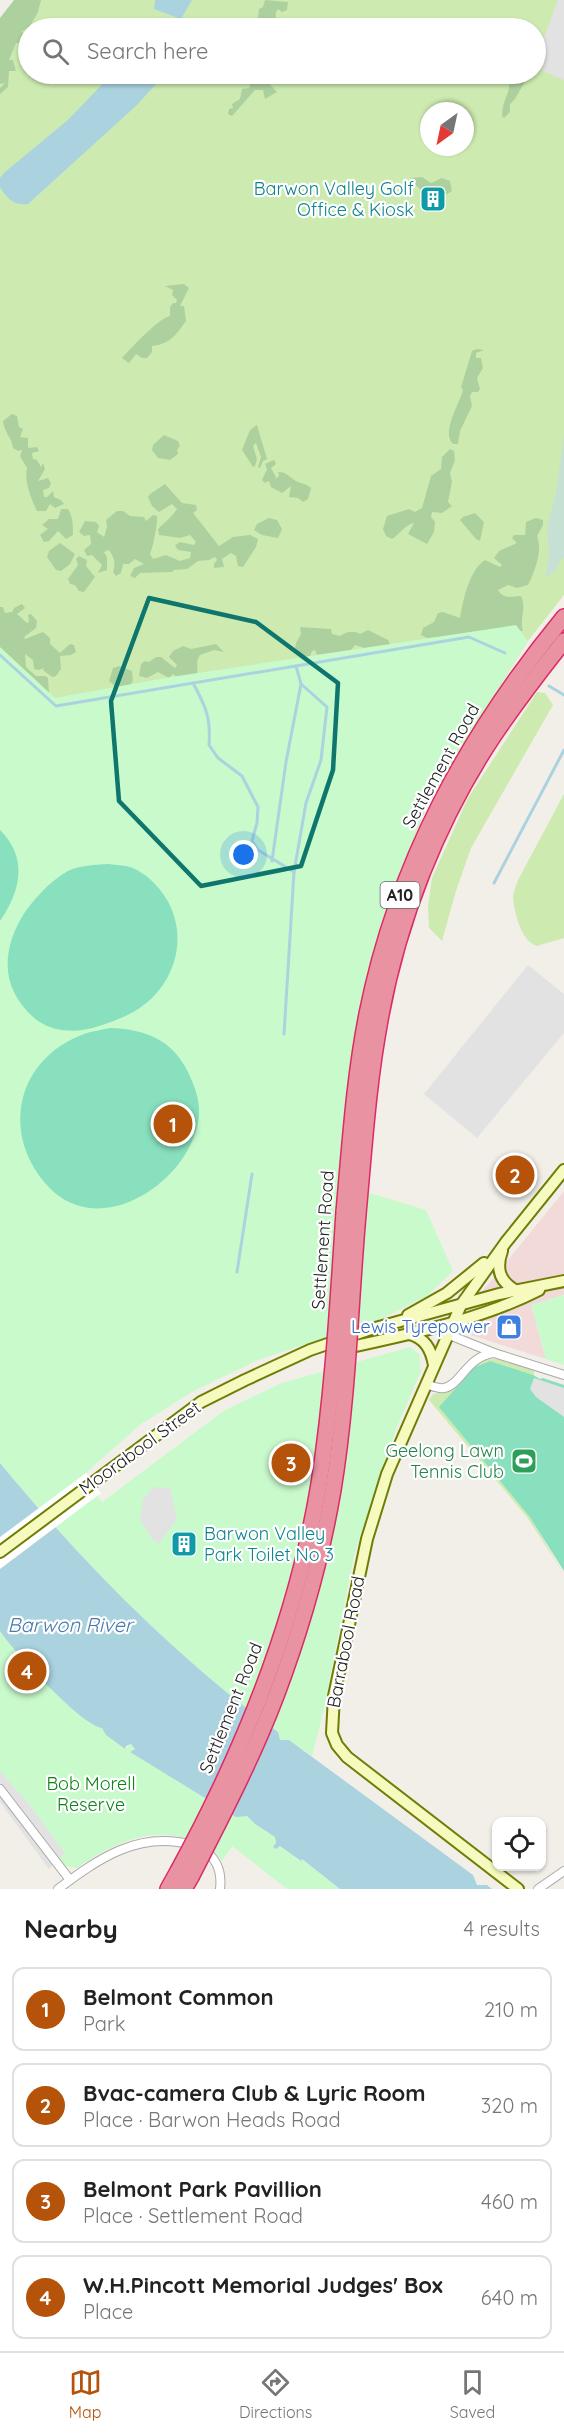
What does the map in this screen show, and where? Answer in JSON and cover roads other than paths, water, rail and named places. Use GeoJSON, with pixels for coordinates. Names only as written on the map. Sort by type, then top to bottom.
{"type":"FeatureCollection","features":[{"type":"Feature","properties":{"kind":"highway","name":"Settlement Road"},"geometry":{"type":"LineString","coordinates":[[351,1213],[354,1100],[367,1016],[379,962],[408,872],[428,827],[479,732],[517,677],[564,617]]}},
{"type":"Feature","properties":{"kind":"highway","name":"Settlement Road"},"geometry":{"type":"LineString","coordinates":[[168,1889],[184,1879],[258,1701],[285,1626],[319,1485],[351,1213],[379,1028],[393,965],[407,917],[435,844],[458,797],[493,736],[564,641]]}},
{"type":"Feature","properties":{"kind":"street"},"geometry":{"type":"LineString","coordinates":[[386,1326],[452,1290],[477,1270],[506,1242],[564,1170]]}},
{"type":"Feature","properties":{"kind":"street"},"geometry":{"type":"LineString","coordinates":[[506,1242],[500,1256],[500,1276],[504,1283],[515,1290]]}},
{"type":"Feature","properties":{"kind":"street","name":"Barrabool Road"},"geometry":{"type":"LineString","coordinates":[[506,1242],[461,1305],[387,1474],[374,1511],[334,1696],[332,1733],[337,1745],[347,1757],[518,1889]]}},
{"type":"Feature","properties":{"kind":"street"},"geometry":{"type":"LineString","coordinates":[[549,1286],[564,1281]]}},
{"type":"Feature","properties":{"kind":"street","name":"Moorabool Street"},"geometry":{"type":"LineString","coordinates":[[0,1552],[201,1402],[310,1350],[515,1290],[549,1286]]}},
{"type":"Feature","properties":{"kind":"street","name":"Moorabool Street"},"geometry":{"type":"LineString","coordinates":[[289,1360],[452,1323],[525,1298],[549,1286]]}},
{"type":"Feature","properties":{"kind":"street"},"geometry":{"type":"LineString","coordinates":[[409,1334],[417,1336],[426,1343],[434,1365]]}},
{"type":"Feature","properties":{"kind":"street"},"geometry":{"type":"LineString","coordinates":[[447,1334],[494,1353],[564,1376]]}},
{"type":"Feature","properties":{"kind":"street"},"geometry":{"type":"LineString","coordinates":[[426,1384],[438,1388],[449,1386],[473,1361],[494,1353]]}},
{"type":"Feature","properties":{"kind":"street"},"geometry":{"type":"LineString","coordinates":[[0,1789],[70,1880]]}},
{"type":"Feature","properties":{"kind":"street"},"geometry":{"type":"LineString","coordinates":[[58,1889],[102,1857],[120,1848],[166,1841],[189,1844],[211,1856],[219,1871],[220,1889]]}},
{"type":"Feature","properties":{"kind":"street"},"geometry":{"type":"LineString","coordinates":[[538,1889],[564,1870]]}},
{"type":"Feature","properties":{"kind":"water"},"geometry":{"type":"Polygon","coordinates":[[[155,0],[192,0],[182,18],[154,9],[155,0]]]}},
{"type":"Feature","properties":{"kind":"water"},"geometry":{"type":"Polygon","coordinates":[[[102,84],[156,84],[137,105],[28,204],[15,203],[0,187],[0,178],[69,119],[102,84]]]}},
{"type":"Feature","properties":{"kind":"water","name":"Barwon River"},"geometry":{"type":"Polygon","coordinates":[[[0,1463],[63,1536],[131,1606],[202,1672],[278,1732],[280,1740],[289,1740],[473,1875],[477,1885],[487,1885],[492,1889],[340,1889],[302,1859],[301,1861],[280,1846],[276,1849],[273,1847],[276,1843],[275,1837],[247,1816],[236,1817],[130,1752],[135,1749],[131,1744],[125,1749],[106,1735],[102,1728],[79,1714],[32,1670],[0,1631],[0,1463]]]}},
{"type":"Feature","properties":{"kind":"waterway"},"geometry":{"type":"LineString","coordinates":[[0,655],[56,706],[469,637],[505,653]]}},
{"type":"Feature","properties":{"kind":"waterway"},"geometry":{"type":"LineString","coordinates":[[284,1034],[294,872],[306,803],[321,760],[327,707],[301,684],[296,666]]}},
{"type":"Feature","properties":{"kind":"waterway"},"geometry":{"type":"LineString","coordinates":[[193,683],[207,713],[209,745],[218,758],[242,776],[258,807],[252,841],[258,850],[294,872]]}},
{"type":"Feature","properties":{"kind":"waterway"},"geometry":{"type":"LineString","coordinates":[[272,861],[286,762],[301,684]]}},
{"type":"Feature","properties":{"kind":"waterway"},"geometry":{"type":"LineString","coordinates":[[549,686],[564,695]]}},
{"type":"Feature","properties":{"kind":"waterway"},"geometry":{"type":"LineString","coordinates":[[494,883],[564,750]]}},
{"type":"Feature","properties":{"kind":"waterway"},"geometry":{"type":"LineString","coordinates":[[237,1272],[252,1174]]}},
{"type":"Feature","properties":{"kind":"place","name":"Barwon Valley Golf Office & Kiosk"},"geometry":{"type":"Point","coordinates":[433,199]}},
{"type":"Feature","properties":{"kind":"place","name":"Belmont Common"},"geometry":{"type":"Point","coordinates":[173,1124]}},
{"type":"Feature","properties":{"kind":"place","name":"Bvac-camera Club & Lyric Room"},"geometry":{"type":"Point","coordinates":[515,1175]}},
{"type":"Feature","properties":{"kind":"place","name":"Lewis Tyrepower"},"geometry":{"type":"Point","coordinates":[509,1327]}},
{"type":"Feature","properties":{"kind":"place","name":"Geelong Lawn Tennis Club"},"geometry":{"type":"Point","coordinates":[524,1461]}},
{"type":"Feature","properties":{"kind":"place","name":"Belmont Park Pavillion"},"geometry":{"type":"Point","coordinates":[291,1463]}},
{"type":"Feature","properties":{"kind":"place","name":"Barwon Valley Park Toilet No 3"},"geometry":{"type":"Point","coordinates":[184,1544]}},
{"type":"Feature","properties":{"kind":"place","name":"W.H.Pincott Memorial Judges' Box"},"geometry":{"type":"Point","coordinates":[27,1671]}},
{"type":"Feature","properties":{"kind":"park label","name":"Bob Morell Reserve"},"geometry":{"type":"Point","coordinates":[91,1794]}}]}
